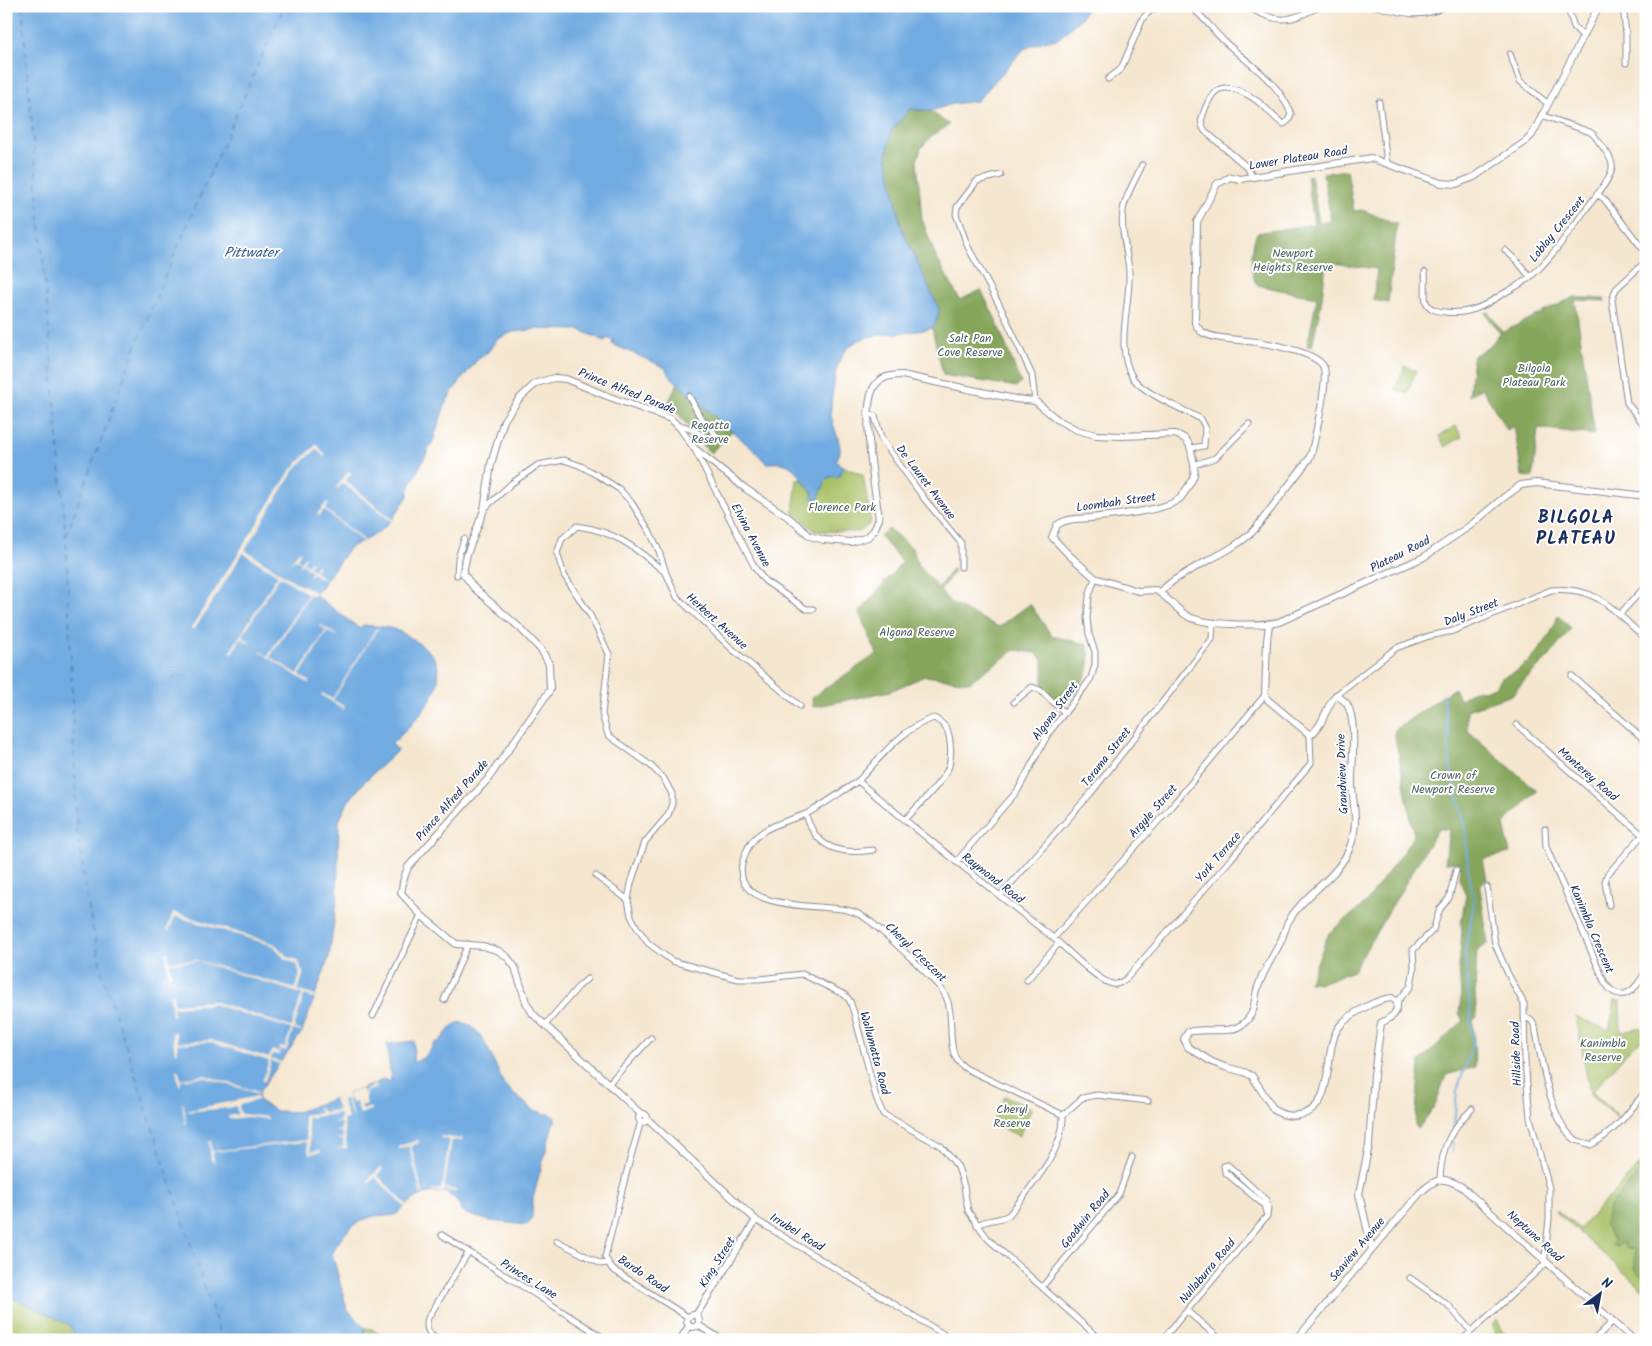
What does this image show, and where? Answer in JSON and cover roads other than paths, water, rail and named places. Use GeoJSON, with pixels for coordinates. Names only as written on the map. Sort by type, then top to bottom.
{"type":"FeatureCollection","features":[{"type":"Feature","properties":{"kind":"street"},"geometry":{"type":"LineString","coordinates":[[1108,79],[1121,68],[1144,18],[1150,11],[1159,6]]}},
{"type":"Feature","properties":{"kind":"street"},"geometry":{"type":"LineString","coordinates":[[1189,6],[1224,41],[1272,83],[1282,94],[1289,107],[1291,114],[1288,121],[1284,124],[1248,95],[1233,89],[1222,88],[1215,92],[1207,105],[1201,120],[1205,131],[1248,168],[1252,177]]}},
{"type":"Feature","properties":{"kind":"street"},"geometry":{"type":"LineString","coordinates":[[1246,6],[1274,20],[1296,17],[1320,6]]}},
{"type":"Feature","properties":{"kind":"street"},"geometry":{"type":"LineString","coordinates":[[1376,6],[1399,12],[1430,14],[1444,6]]}},
{"type":"Feature","properties":{"kind":"street"},"geometry":{"type":"LineString","coordinates":[[1567,6],[1574,27],[1583,36]]}},
{"type":"Feature","properties":{"kind":"street","name":"Lower Plateau Road"},"geometry":{"type":"LineString","coordinates":[[1160,593],[1177,578],[1247,538],[1304,466],[1312,451],[1324,388],[1324,366],[1320,361],[1308,355],[1263,343],[1215,336],[1201,331],[1195,323],[1197,222],[1217,184],[1230,177],[1240,179],[1371,158],[1441,184],[1456,184],[1474,177],[1525,142],[1532,135],[1599,6]]}},
{"type":"Feature","properties":{"kind":"street"},"geometry":{"type":"LineString","coordinates":[[1623,6],[1626,34],[1626,63]]}},
{"type":"Feature","properties":{"kind":"street"},"geometry":{"type":"LineString","coordinates":[[1510,54],[1520,80],[1548,103]]}},
{"type":"Feature","properties":{"kind":"street"},"geometry":{"type":"LineString","coordinates":[[1379,102],[1387,163]]}},
{"type":"Feature","properties":{"kind":"street","name":"Loblay Crescent"},"geometry":{"type":"LineString","coordinates":[[1425,272],[1427,285],[1425,300],[1435,311],[1448,313],[1467,312],[1483,307],[1530,277],[1552,255],[1598,194],[1613,167],[1612,161],[1594,135],[1541,115]]}},
{"type":"Feature","properties":{"kind":"street"},"geometry":{"type":"LineString","coordinates":[[1142,165],[1123,210],[1123,232],[1129,272],[1124,323],[1127,363],[1133,378],[1144,388],[1201,420],[1205,427],[1204,446],[1191,448]]}},
{"type":"Feature","properties":{"kind":"street"},"geometry":{"type":"LineString","coordinates":[[1001,175],[977,181],[957,207],[956,214],[968,247],[1002,310],[1032,375],[1035,401],[1058,420],[1077,430],[1096,435],[1174,434],[1182,436],[1187,439],[1196,464],[1215,458],[1248,424]]}},
{"type":"Feature","properties":{"kind":"street"},"geometry":{"type":"LineString","coordinates":[[1598,194],[1646,253]]}},
{"type":"Feature","properties":{"kind":"street"},"geometry":{"type":"LineString","coordinates":[[1505,250],[1517,260],[1530,277]]}},
{"type":"Feature","properties":{"kind":"street"},"geometry":{"type":"LineString","coordinates":[[1646,261],[1616,289],[1612,294],[1612,300],[1627,403],[1646,427]]}},
{"type":"Feature","properties":{"kind":"street","name":"Prince Alfred Parade"},"geometry":{"type":"LineString","coordinates":[[401,893],[408,867],[488,779],[550,690],[549,664],[542,651],[520,628],[474,588],[463,573],[466,554],[484,510],[491,464],[504,420],[519,399],[536,383],[554,378],[566,379],[671,419],[694,448],[746,489],[788,517],[810,536],[824,540],[851,542],[868,536],[874,530],[879,519],[867,413],[873,387],[887,375],[902,375],[1035,401]]}},
{"type":"Feature","properties":{"kind":"street"},"geometry":{"type":"LineString","coordinates":[[678,426],[684,426],[712,440],[717,439],[689,396]]}},
{"type":"Feature","properties":{"kind":"street","name":"De Lauret Avenue"},"geometry":{"type":"LineString","coordinates":[[867,413],[874,416],[881,438],[926,501],[960,543],[961,567]]}},
{"type":"Feature","properties":{"kind":"street","name":"Elvina Avenue"},"geometry":{"type":"LineString","coordinates":[[694,448],[755,568],[766,581],[806,609],[813,609]]}},
{"type":"Feature","properties":{"kind":"street","name":"Herbert Avenue"},"geometry":{"type":"LineString","coordinates":[[484,510],[512,483],[538,465],[564,460],[597,474],[619,489],[631,502],[649,530],[676,597],[731,648],[800,706]]}},
{"type":"Feature","properties":{"kind":"street","name":"Loombah Street"},"geometry":{"type":"LineString","coordinates":[[1160,593],[1153,589],[1138,590],[1096,578],[1052,537],[1057,525],[1069,519],[1125,514],[1171,504],[1180,499],[1193,479],[1196,464]]}},
{"type":"Feature","properties":{"kind":"street","name":"Plateau Road"},"geometry":{"type":"LineString","coordinates":[[1160,593],[1186,615],[1198,621],[1269,624],[1287,618],[1424,557],[1471,525],[1521,485],[1536,483],[1646,496]]}},
{"type":"Feature","properties":{"kind":"street"},"geometry":{"type":"LineString","coordinates":[[596,876],[628,900],[631,883],[645,842],[668,815],[672,804],[672,794],[664,779],[650,765],[608,735],[602,714],[609,654],[590,615],[564,575],[557,553],[562,539],[577,526],[599,529],[630,544],[666,573]]}},
{"type":"Feature","properties":{"kind":"street"},"geometry":{"type":"LineString","coordinates":[[457,575],[459,549],[464,539]]}},
{"type":"Feature","properties":{"kind":"street","name":"Algona Street"},"geometry":{"type":"LineString","coordinates":[[956,862],[1018,790],[1048,734],[1091,678],[1095,665],[1095,652],[1089,634],[1089,596],[1096,578]]}},
{"type":"Feature","properties":{"kind":"street"},"geometry":{"type":"LineString","coordinates":[[1619,614],[1646,586]]}},
{"type":"Feature","properties":{"kind":"street","name":"Daly Street"},"geometry":{"type":"LineString","coordinates":[[1336,694],[1396,648],[1429,636],[1453,631],[1551,590],[1567,588],[1580,590],[1597,597],[1646,639]]}},
{"type":"Feature","properties":{"kind":"street","name":"Terama Street"},"geometry":{"type":"LineString","coordinates":[[1000,896],[1091,794],[1212,640],[1213,622]]}},
{"type":"Feature","properties":{"kind":"street"},"geometry":{"type":"LineString","coordinates":[[1269,624],[1265,695],[1268,700],[1310,735]]}},
{"type":"Feature","properties":{"kind":"street"},"geometry":{"type":"LineString","coordinates":[[1572,676],[1646,742]]}},
{"type":"Feature","properties":{"kind":"street"},"geometry":{"type":"LineString","coordinates":[[1014,702],[1032,687],[1040,690],[1065,713]]}},
{"type":"Feature","properties":{"kind":"street","name":"Grandview Drive"},"geometry":{"type":"LineString","coordinates":[[1310,735],[1319,726],[1328,703],[1336,694],[1347,704],[1352,720],[1352,786],[1356,823],[1350,847],[1333,875],[1302,903],[1289,922],[1280,943],[1269,960],[1257,989],[1253,1010],[1248,1019],[1240,1026],[1226,1030],[1196,1030],[1188,1032],[1184,1039],[1188,1047],[1212,1062],[1224,1068],[1244,1072],[1252,1076],[1274,1110],[1288,1116],[1301,1115],[1310,1112],[1323,1095],[1329,1074],[1331,1047],[1339,1028],[1350,1016],[1385,998],[1392,998],[1397,1002]]}},
{"type":"Feature","properties":{"kind":"street","name":"Argyle Street"},"geometry":{"type":"LineString","coordinates":[[1054,938],[1170,808],[1265,695]]}},
{"type":"Feature","properties":{"kind":"street","name":"Cheryl Crescent"},"geometry":{"type":"LineString","coordinates":[[905,820],[949,768],[951,757],[949,733],[947,727],[941,721],[934,718],[921,722],[898,738],[858,781],[806,814],[778,823],[760,833],[749,847],[742,868],[744,881],[751,892],[759,897],[772,901],[846,910],[859,914],[871,922],[921,968],[945,994],[952,1022],[953,1047],[957,1059],[965,1068],[1063,1115]]}},
{"type":"Feature","properties":{"kind":"street","name":"Monterey Road"},"geometry":{"type":"LineString","coordinates":[[1517,725],[1645,834]]}},
{"type":"Feature","properties":{"kind":"street","name":"York Terrace"},"geometry":{"type":"LineString","coordinates":[[1120,983],[1126,979],[1230,860],[1311,763],[1310,735]]}},
{"type":"Feature","properties":{"kind":"street","name":"Raymond Road"},"geometry":{"type":"LineString","coordinates":[[858,781],[956,862],[1054,938],[1100,978],[1114,984],[1120,983]]}},
{"type":"Feature","properties":{"kind":"street"},"geometry":{"type":"LineString","coordinates":[[806,814],[808,824],[820,840],[830,847],[845,851],[874,850]]}},
{"type":"Feature","properties":{"kind":"street","name":"Kanimbla Crescent"},"geometry":{"type":"LineString","coordinates":[[1545,829],[1546,847],[1605,983],[1611,992],[1618,995],[1628,993],[1642,979],[1646,971]]}},
{"type":"Feature","properties":{"kind":"street"},"geometry":{"type":"LineString","coordinates":[[1609,905],[1605,882],[1607,875],[1645,834]]}},
{"type":"Feature","properties":{"kind":"street"},"geometry":{"type":"LineString","coordinates":[[1372,1249],[1359,1190],[1369,1145],[1374,1074],[1381,1023],[1398,1010],[1397,1002],[1411,986],[1414,966],[1413,950],[1433,930],[1440,909],[1449,898],[1456,870]]}},
{"type":"Feature","properties":{"kind":"street"},"geometry":{"type":"LineString","coordinates":[[1488,887],[1495,944],[1524,1004],[1524,1016]]}},
{"type":"Feature","properties":{"kind":"street","name":"Irrubel Road"},"geometry":{"type":"LineString","coordinates":[[401,893],[421,914],[456,944],[468,944],[499,951],[507,957],[515,967],[526,1002],[533,1014],[609,1083],[643,1118],[756,1220],[953,1340]]}},
{"type":"Feature","properties":{"kind":"street","name":"Wallumatta Road"},"geometry":{"type":"LineString","coordinates":[[628,900],[631,916],[648,943],[672,961],[738,978],[760,979],[802,974],[845,995],[850,1001],[854,1013],[876,1097],[883,1114],[942,1146],[958,1167],[964,1186],[968,1211],[977,1226],[988,1239],[1101,1340]]}},
{"type":"Feature","properties":{"kind":"street"},"geometry":{"type":"LineString","coordinates":[[374,1016],[421,914]]}},
{"type":"Feature","properties":{"kind":"street"},"geometry":{"type":"LineString","coordinates":[[1027,980],[1059,943]]}},
{"type":"Feature","properties":{"kind":"street"},"geometry":{"type":"LineString","coordinates":[[444,1000],[468,944]]}},
{"type":"Feature","properties":{"kind":"street"},"geometry":{"type":"LineString","coordinates":[[545,1025],[587,979]]}},
{"type":"Feature","properties":{"kind":"street","name":"Hillside Road"},"geometry":{"type":"LineString","coordinates":[[1524,1016],[1532,1021],[1535,1027],[1548,1090],[1563,1127],[1576,1140],[1591,1145],[1607,1136],[1618,1126],[1646,1091]]}},
{"type":"Feature","properties":{"kind":"street","name":"Hillside Road"},"geometry":{"type":"LineString","coordinates":[[1524,1016],[1525,1062],[1530,1118],[1549,1188],[1549,1219],[1544,1260]]}},
{"type":"Feature","properties":{"kind":"street"},"geometry":{"type":"LineString","coordinates":[[609,1083],[651,1038]]}},
{"type":"Feature","properties":{"kind":"street"},"geometry":{"type":"LineString","coordinates":[[977,1226],[985,1221],[1004,1218],[1009,1215],[1054,1152],[1061,1136],[1063,1115],[1082,1098],[1097,1095],[1148,1101]]}},
{"type":"Feature","properties":{"kind":"street"},"geometry":{"type":"LineString","coordinates":[[1440,1178],[1445,1144],[1454,1129],[1472,1109]]}},
{"type":"Feature","properties":{"kind":"street"},"geometry":{"type":"LineString","coordinates":[[607,1263],[605,1257],[629,1163],[643,1118]]}},
{"type":"Feature","properties":{"kind":"street","name":"Goodwin Road"},"geometry":{"type":"LineString","coordinates":[[1042,1288],[1119,1194],[1132,1157]]}},
{"type":"Feature","properties":{"kind":"street"},"geometry":{"type":"LineString","coordinates":[[1228,1165],[1266,1200],[1267,1216],[1264,1205],[1225,1172],[1224,1166],[1228,1165]]}},
{"type":"Feature","properties":{"kind":"street","name":"Seaview Avenue"},"geometry":{"type":"LineString","coordinates":[[1296,1340],[1420,1193],[1429,1184],[1440,1178]]}},
{"type":"Feature","properties":{"kind":"street","name":"Neptune Road"},"geometry":{"type":"LineString","coordinates":[[1440,1178],[1453,1181],[1462,1187],[1634,1340]]}},
{"type":"Feature","properties":{"kind":"street","name":"Nullaburra Road"},"geometry":{"type":"LineString","coordinates":[[1162,1340],[1267,1216]]}},
{"type":"Feature","properties":{"kind":"street","name":"King Street"},"geometry":{"type":"LineString","coordinates":[[696,1315],[756,1220]]}},
{"type":"Feature","properties":{"kind":"street","name":"Princes Lane"},"geometry":{"type":"LineString","coordinates":[[442,1235],[607,1340]]}},
{"type":"Feature","properties":{"kind":"street","name":"Bardo Road"},"geometry":{"type":"LineString","coordinates":[[558,1242],[601,1264],[607,1263],[612,1269],[688,1317]]}},
{"type":"Feature","properties":{"kind":"street"},"geometry":{"type":"LineString","coordinates":[[435,1338],[428,1331],[426,1325],[428,1318],[468,1253]]}},
{"type":"Feature","properties":{"kind":"street"},"geometry":{"type":"LineString","coordinates":[[1462,1340],[1544,1265],[1544,1260]]}},
{"type":"Feature","properties":{"kind":"street"},"geometry":{"type":"LineString","coordinates":[[1410,1278],[1448,1305],[1471,1331]]}},
{"type":"Feature","properties":{"kind":"street"},"geometry":{"type":"LineString","coordinates":[[1187,1311],[1221,1340]]}},
{"type":"Feature","properties":{"kind":"street"},"geometry":{"type":"LineString","coordinates":[[680,1340],[689,1326],[687,1323],[688,1317],[696,1315],[700,1321],[698,1326]]}},
{"type":"Feature","properties":{"kind":"street"},"geometry":{"type":"LineString","coordinates":[[1594,1340],[1613,1322]]}},
{"type":"Feature","properties":{"kind":"street"},"geometry":{"type":"LineString","coordinates":[[689,1326],[695,1328],[698,1326],[722,1340]]}},
{"type":"Feature","properties":{"kind":"water","name":"Pittwater"},"geometry":{"type":"Polygon","coordinates":[[[6,6],[1088,6],[1081,18],[1058,39],[1044,41],[1024,49],[977,101],[952,104],[931,111],[910,109],[891,131],[887,156],[901,227],[939,309],[937,320],[932,328],[870,337],[857,342],[846,350],[838,363],[831,406],[831,414],[840,447],[840,454],[836,462],[843,466],[838,478],[834,476],[827,478],[818,499],[812,498],[813,493],[794,469],[784,463],[766,463],[672,378],[664,367],[612,344],[613,341],[607,338],[605,341],[580,330],[537,329],[513,332],[497,339],[488,352],[476,361],[452,392],[445,405],[433,441],[409,488],[408,496],[391,521],[378,533],[349,548],[315,595],[360,629],[363,625],[390,628],[420,644],[433,656],[438,669],[438,682],[424,710],[392,744],[398,750],[365,781],[348,802],[339,821],[337,901],[329,957],[302,1032],[259,1092],[258,1100],[276,1111],[297,1112],[375,1084],[383,1079],[391,1082],[387,1044],[414,1041],[413,1063],[425,1057],[436,1042],[439,1042],[453,1026],[458,1023],[466,1023],[480,1036],[504,1084],[536,1112],[540,1111],[544,1114],[551,1114],[555,1118],[533,1198],[532,1217],[527,1225],[490,1221],[467,1214],[461,1210],[457,1200],[449,1195],[449,1193],[436,1192],[419,1196],[395,1214],[389,1216],[377,1215],[360,1222],[344,1235],[332,1253],[347,1309],[365,1328],[362,1340],[76,1340],[70,1325],[6,1294],[6,6]]]}},
{"type":"Feature","properties":{"kind":"waterway"},"geometry":{"type":"LineString","coordinates":[[1443,696],[1448,728],[1450,765],[1465,826],[1468,869],[1474,900],[1465,954],[1473,1044],[1457,1090],[1454,1127]]}},
{"type":"Feature","properties":{"kind":"waterway"},"geometry":{"type":"LineString","coordinates":[[1452,1152],[1453,1134]]}},
{"type":"Feature","properties":{"kind":"district","name":"BILGOLA PLATEAU"},"geometry":{"type":"Point","coordinates":[1576,527]}},
{"type":"Feature","properties":{"kind":"park label","name":"Newport Heights Reserve"},"geometry":{"type":"Point","coordinates":[1293,260]}},
{"type":"Feature","properties":{"kind":"park label","name":"Salt Pan Cove Reserve"},"geometry":{"type":"Point","coordinates":[970,345]}},
{"type":"Feature","properties":{"kind":"park label","name":"Bilgola Plateau Park"},"geometry":{"type":"Point","coordinates":[1534,375]}},
{"type":"Feature","properties":{"kind":"park label","name":"Regatta Reserve"},"geometry":{"type":"Point","coordinates":[710,432]}},
{"type":"Feature","properties":{"kind":"park label","name":"Florence Park"},"geometry":{"type":"Point","coordinates":[842,507]}},
{"type":"Feature","properties":{"kind":"park label","name":"Algona Reserve"},"geometry":{"type":"Point","coordinates":[917,632]}},
{"type":"Feature","properties":{"kind":"park label","name":"Crown of Newport Reserve"},"geometry":{"type":"Point","coordinates":[1453,782]}},
{"type":"Feature","properties":{"kind":"park label","name":"Kanimbla Reserve"},"geometry":{"type":"Point","coordinates":[1603,1050]}},
{"type":"Feature","properties":{"kind":"park label","name":"Cheryl Reserve"},"geometry":{"type":"Point","coordinates":[1012,1116]}}]}
